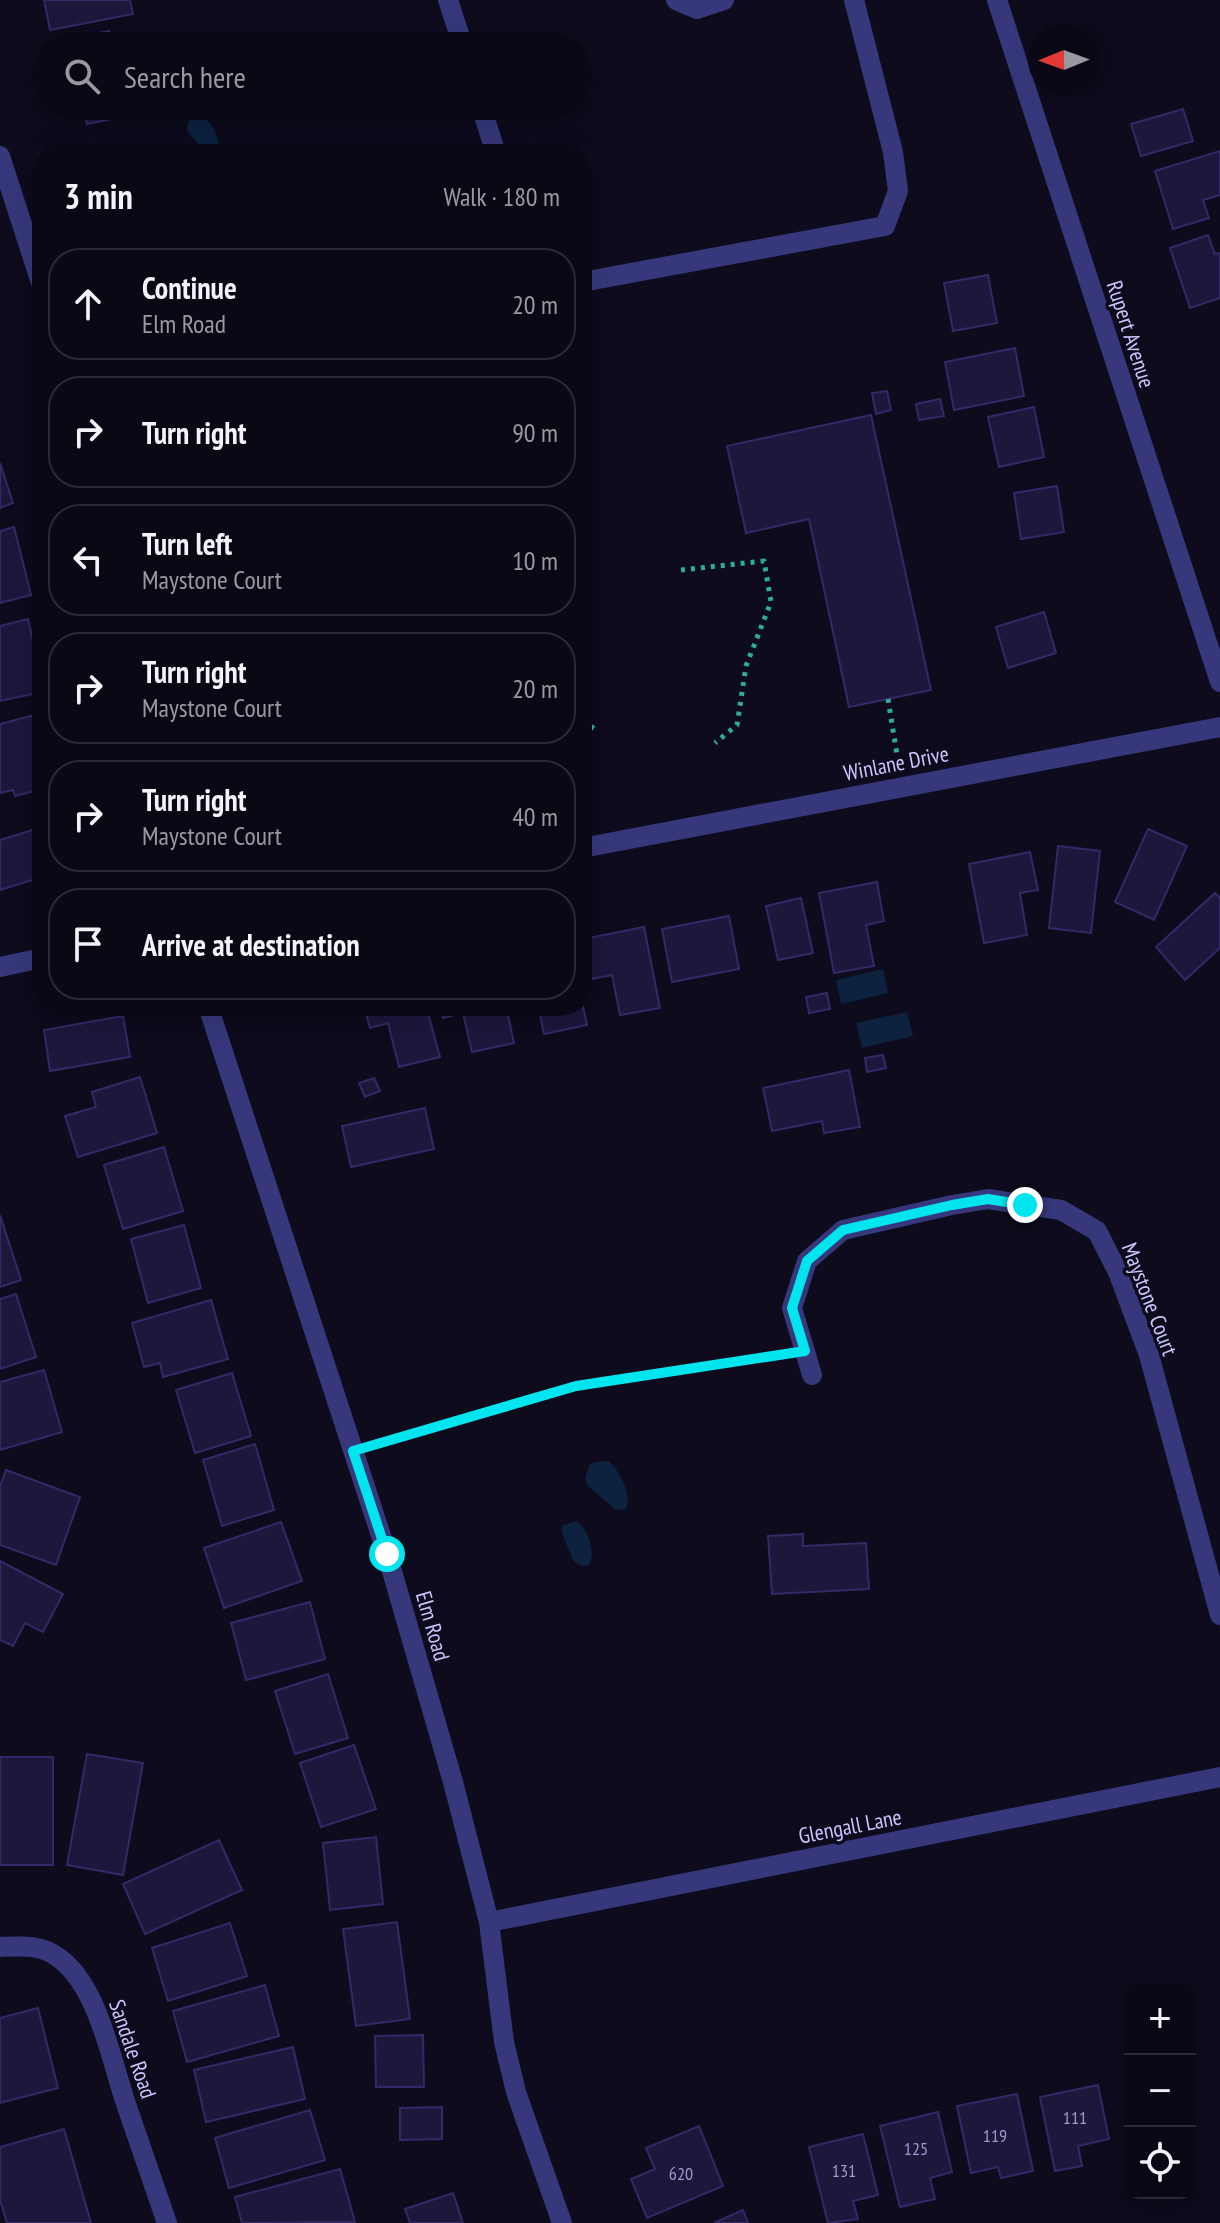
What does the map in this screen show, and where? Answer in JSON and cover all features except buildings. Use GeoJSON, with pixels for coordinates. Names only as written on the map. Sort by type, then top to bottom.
{"type":"FeatureCollection","features":[{"type":"Feature","properties":{"kind":"street"},"geometry":{"type":"LineString","coordinates":[[448,0],[458,32]]}},
{"type":"Feature","properties":{"kind":"street"},"geometry":{"type":"LineString","coordinates":[[676,0],[697,9],[724,0]]}},
{"type":"Feature","properties":{"kind":"street"},"geometry":{"type":"LineString","coordinates":[[592,280],[885,226],[898,191],[893,152],[854,0]]}},
{"type":"Feature","properties":{"kind":"street","name":"Rupert Avenue"},"geometry":{"type":"LineString","coordinates":[[997,0],[1220,682]]}},
{"type":"Feature","properties":{"kind":"street"},"geometry":{"type":"LineString","coordinates":[[485,120],[493,144]]}},
{"type":"Feature","properties":{"kind":"street"},"geometry":{"type":"LineString","coordinates":[[0,156],[32,255]]}},
{"type":"Feature","properties":{"kind":"street","name":"Winlane Drive"},"geometry":{"type":"LineString","coordinates":[[592,846],[1220,727]]}},
{"type":"Feature","properties":{"kind":"street"},"geometry":{"type":"LineString","coordinates":[[0,967],[32,960]]}},
{"type":"Feature","properties":{"kind":"street","name":"Elm Road"},"geometry":{"type":"LineString","coordinates":[[211,1016],[353,1451],[453,1782],[489,1922],[504,2042],[516,2092],[562,2223]]}},
{"type":"Feature","properties":{"kind":"street","name":"Maystone Court"},"geometry":{"type":"LineString","coordinates":[[812,1375],[792,1308],[807,1261],[843,1230],[988,1199],[1061,1210],[1097,1231],[1118,1272],[1149,1355],[1220,1615]]}},
{"type":"Feature","properties":{"kind":"street","name":"Glengall Lane"},"geometry":{"type":"LineString","coordinates":[[489,1922],[1220,1777]]}},
{"type":"Feature","properties":{"kind":"street","name":"Sandale Road"},"geometry":{"type":"LineString","coordinates":[[0,1947],[43,1949],[67,1964],[81,1982],[98,2019],[167,2223]]}},
{"type":"Feature","properties":{"kind":"path"},"geometry":{"type":"LineString","coordinates":[[681,570],[764,561],[771,602],[746,666],[737,725],[715,743]]}},
{"type":"Feature","properties":{"kind":"path"},"geometry":{"type":"LineString","coordinates":[[888,699],[902,786]]}},
{"type":"Feature","properties":{"kind":"path"},"geometry":{"type":"LineString","coordinates":[[592,727],[598,731]]}},
{"type":"Feature","properties":{"kind":"path"},"geometry":{"type":"LineString","coordinates":[[353,1451],[576,1386],[805,1351]]}},
{"type":"Feature","properties":{"kind":"water"},"geometry":{"type":"Polygon","coordinates":[[[189,121],[209,122],[219,144],[198,144],[187,128],[189,121]]]}},
{"type":"Feature","properties":{"kind":"water"},"geometry":{"type":"Polygon","coordinates":[[[883,969],[888,993],[841,1004],[836,980],[883,969]]]}},
{"type":"Feature","properties":{"kind":"water"},"geometry":{"type":"Polygon","coordinates":[[[907,1012],[913,1036],[862,1048],[856,1023],[907,1012]]]}},
{"type":"Feature","properties":{"kind":"water"},"geometry":{"type":"Polygon","coordinates":[[[609,1461],[621,1477],[626,1490],[626,1509],[616,1510],[588,1486],[585,1477],[590,1464],[609,1461]]]}},
{"type":"Feature","properties":{"kind":"water"},"geometry":{"type":"Polygon","coordinates":[[[576,1521],[590,1542],[592,1554],[589,1565],[582,1566],[573,1561],[562,1533],[563,1525],[576,1521]]]}},
{"type":"Feature","properties":{"kind":"route"},"geometry":{"type":"LineString","coordinates":[[387,1554],[353,1451],[576,1386],[805,1351],[792,1308],[807,1261],[843,1230],[988,1199],[1025,1205]]}}]}
